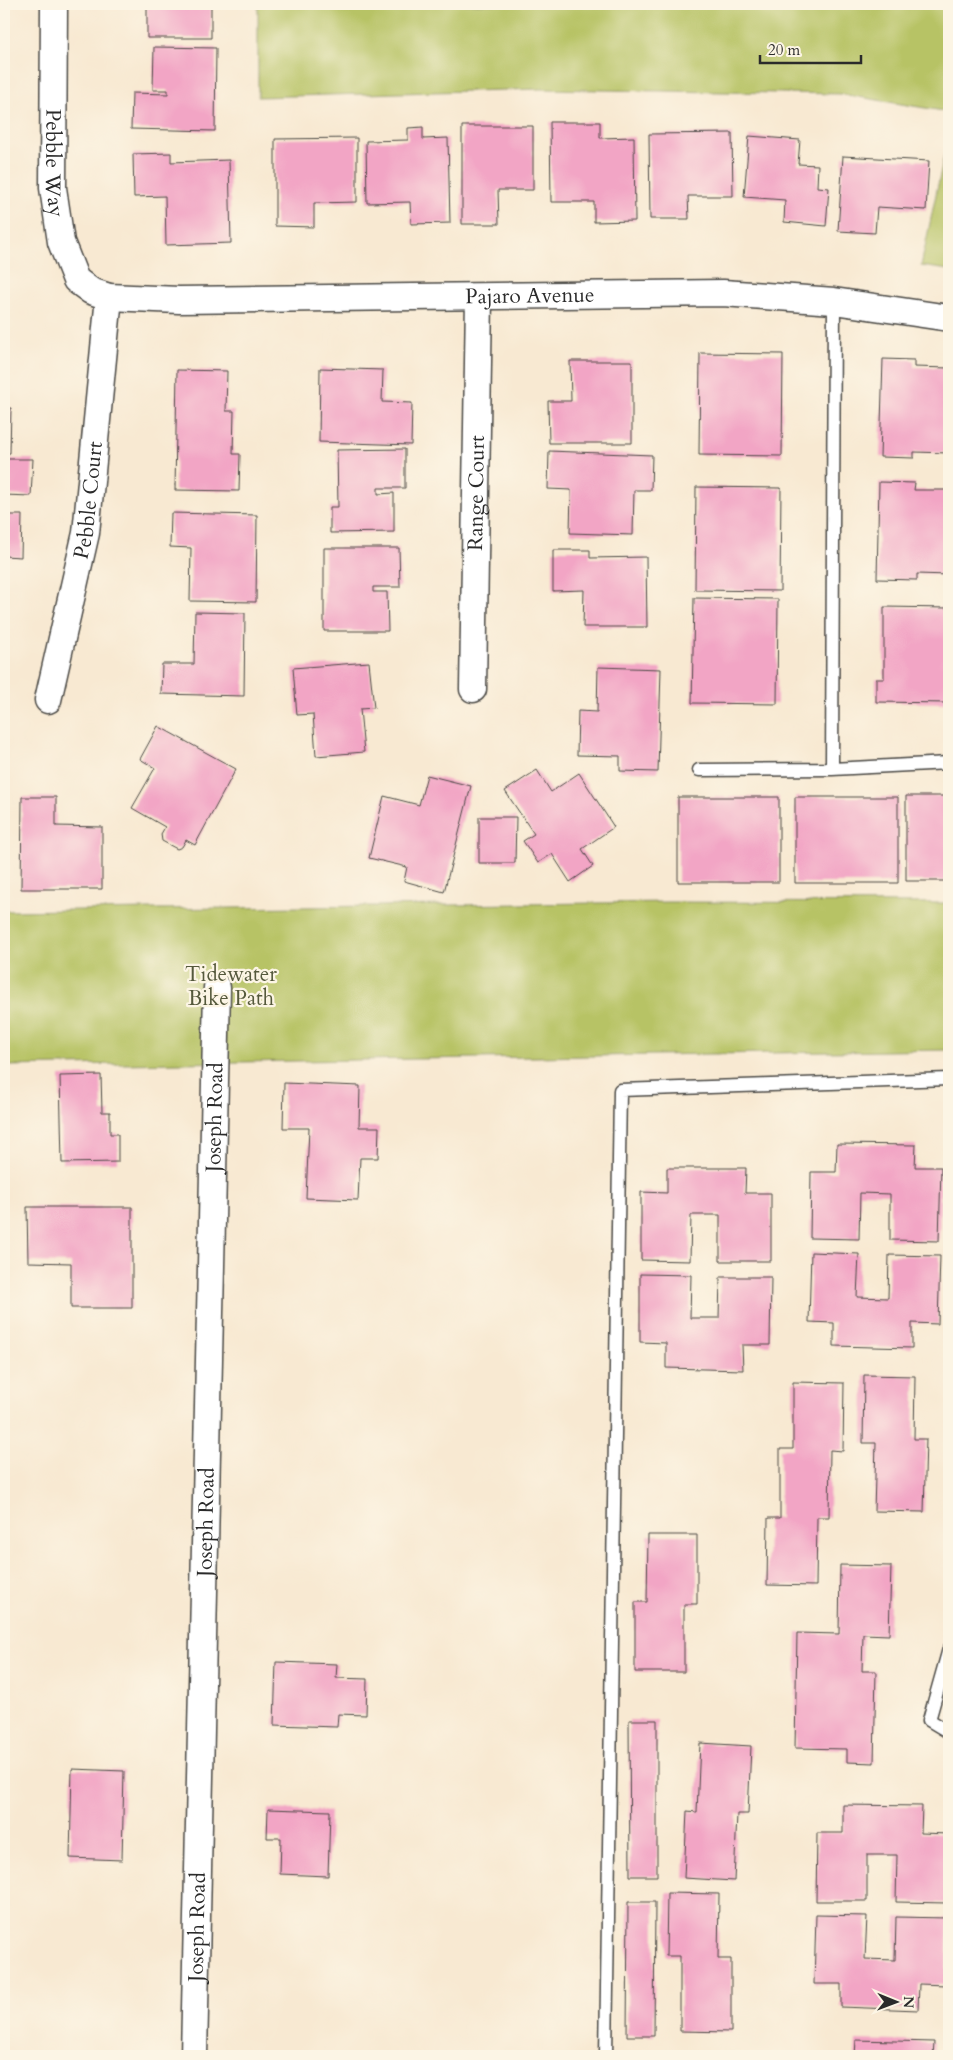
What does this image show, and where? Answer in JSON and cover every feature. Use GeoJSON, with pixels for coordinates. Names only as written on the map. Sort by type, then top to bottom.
{"type":"FeatureCollection","features":[{"type":"Feature","properties":{"kind":"street","name":"Pebble Way"},"geometry":{"type":"LineString","coordinates":[[54,4],[53,188],[60,242],[76,280],[91,291],[109,297]]}},
{"type":"Feature","properties":{"kind":"street","name":"Pajaro Avenue"},"geometry":{"type":"LineString","coordinates":[[109,297],[178,300],[723,293],[834,301],[949,318]]}},
{"type":"Feature","properties":{"kind":"street","name":"Pebble Court"},"geometry":{"type":"LineString","coordinates":[[48,700],[86,533],[109,297]]}},
{"type":"Feature","properties":{"kind":"street","name":"Range Court"},"geometry":{"type":"LineString","coordinates":[[474,688],[479,297]]}},
{"type":"Feature","properties":{"kind":"street","name":"Joseph Road"},"geometry":{"type":"LineString","coordinates":[[194,2056],[217,988]]}},
{"type":"Feature","properties":{"kind":"lane"},"geometry":{"type":"LineString","coordinates":[[832,769],[834,301]]}},
{"type":"Feature","properties":{"kind":"lane"},"geometry":{"type":"LineString","coordinates":[[699,770],[832,769],[949,763]]}},
{"type":"Feature","properties":{"kind":"lane"},"geometry":{"type":"LineString","coordinates":[[606,2056],[620,1090],[949,1079]]}},
{"type":"Feature","properties":{"kind":"lane"},"geometry":{"type":"LineString","coordinates":[[949,1648],[929,1720],[949,1732]]}},
{"type":"Feature","properties":{"kind":"green space"},"geometry":{"type":"Polygon","coordinates":[[[258,4],[949,4],[949,112],[841,94],[541,89],[258,97],[258,4]]]}},
{"type":"Feature","properties":{"kind":"green space"},"geometry":{"type":"Polygon","coordinates":[[[949,132],[949,270],[921,266],[949,132]]]}},
{"type":"Feature","properties":{"kind":"green space","name":"Tidewater Bike Path"},"geometry":{"type":"Polygon","coordinates":[[[669,902],[949,903],[949,1050],[4,1066],[4,911],[669,902]]]}},
{"type":"Feature","properties":{"kind":"building"},"geometry":{"type":"Polygon","coordinates":[[[147,4],[211,4],[211,38],[147,38],[147,4]]]}},
{"type":"Feature","properties":{"kind":"building"},"geometry":{"type":"Polygon","coordinates":[[[154,47],[216,48],[215,131],[131,129],[132,93],[168,94],[168,90],[153,90],[154,47]]]}},
{"type":"Feature","properties":{"kind":"building"},"geometry":{"type":"Polygon","coordinates":[[[550,122],[600,122],[600,138],[634,137],[635,221],[594,222],[594,202],[551,202],[550,122]]]}},
{"type":"Feature","properties":{"kind":"building"},"geometry":{"type":"Polygon","coordinates":[[[462,126],[533,126],[533,190],[498,190],[499,224],[462,224],[462,126]]]}},
{"type":"Feature","properties":{"kind":"building"},"geometry":{"type":"Polygon","coordinates":[[[423,127],[423,139],[448,138],[450,223],[411,224],[410,202],[367,203],[366,141],[408,140],[408,128],[423,127]]]}},
{"type":"Feature","properties":{"kind":"building"},"geometry":{"type":"Polygon","coordinates":[[[732,133],[733,196],[688,196],[689,219],[650,219],[649,134],[732,133]]]}},
{"type":"Feature","properties":{"kind":"building"},"geometry":{"type":"Polygon","coordinates":[[[749,136],[800,140],[798,164],[818,165],[817,187],[829,188],[826,226],[784,222],[785,200],[744,197],[749,136]]]}},
{"type":"Feature","properties":{"kind":"building"},"geometry":{"type":"Polygon","coordinates":[[[357,138],[357,202],[314,203],[314,227],[275,226],[275,139],[357,138]]]}},
{"type":"Feature","properties":{"kind":"building"},"geometry":{"type":"Polygon","coordinates":[[[171,153],[171,162],[229,160],[231,243],[166,245],[165,196],[134,197],[133,154],[171,153]]]}},
{"type":"Feature","properties":{"kind":"building"},"geometry":{"type":"Polygon","coordinates":[[[843,156],[929,161],[926,210],[877,207],[875,233],[838,231],[843,156]]]}},
{"type":"Feature","properties":{"kind":"building"},"geometry":{"type":"Polygon","coordinates":[[[700,353],[783,354],[782,456],[699,455],[700,353]]]}},
{"type":"Feature","properties":{"kind":"building"},"geometry":{"type":"Polygon","coordinates":[[[883,359],[914,360],[914,367],[949,368],[949,453],[914,452],[914,458],[880,457],[883,359]]]}},
{"type":"Feature","properties":{"kind":"building"},"geometry":{"type":"Polygon","coordinates":[[[570,361],[632,361],[632,443],[549,443],[548,401],[571,401],[570,361]]]}},
{"type":"Feature","properties":{"kind":"building"},"geometry":{"type":"Polygon","coordinates":[[[320,368],[383,370],[382,402],[412,403],[411,445],[319,442],[320,368]]]}},
{"type":"Feature","properties":{"kind":"building"},"geometry":{"type":"Polygon","coordinates":[[[177,370],[227,371],[226,411],[234,411],[233,454],[240,454],[239,491],[175,490],[177,370]]]}},
{"type":"Feature","properties":{"kind":"building"},"geometry":{"type":"Polygon","coordinates":[[[4,408],[11,408],[10,453],[4,454],[4,408]]]}},
{"type":"Feature","properties":{"kind":"building"},"geometry":{"type":"Polygon","coordinates":[[[405,449],[405,488],[378,488],[378,494],[394,493],[394,532],[330,533],[330,507],[338,507],[337,450],[405,449]]]}},
{"type":"Feature","properties":{"kind":"building"},"geometry":{"type":"Polygon","coordinates":[[[549,451],[652,455],[651,490],[634,490],[633,535],[570,533],[571,490],[548,489],[549,451]]]}},
{"type":"Feature","properties":{"kind":"building"},"geometry":{"type":"Polygon","coordinates":[[[4,459],[33,459],[31,496],[4,495],[4,459]]]}},
{"type":"Feature","properties":{"kind":"building"},"geometry":{"type":"Polygon","coordinates":[[[879,482],[915,483],[914,490],[949,490],[949,575],[917,574],[917,580],[877,579],[879,482]]]}},
{"type":"Feature","properties":{"kind":"building"},"geometry":{"type":"Polygon","coordinates":[[[696,487],[781,488],[780,591],[695,590],[696,487]]]}},
{"type":"Feature","properties":{"kind":"building"},"geometry":{"type":"Polygon","coordinates":[[[171,513],[257,515],[256,602],[190,601],[191,548],[170,547],[171,513]]]}},
{"type":"Feature","properties":{"kind":"building"},"geometry":{"type":"Polygon","coordinates":[[[4,515],[22,515],[21,557],[4,556],[4,515]]]}},
{"type":"Feature","properties":{"kind":"building"},"geometry":{"type":"Polygon","coordinates":[[[324,548],[399,548],[400,587],[373,587],[373,592],[387,592],[388,631],[324,631],[324,548]]]}},
{"type":"Feature","properties":{"kind":"building"},"geometry":{"type":"Polygon","coordinates":[[[553,550],[590,550],[590,558],[646,557],[647,627],[583,627],[584,590],[553,591],[553,550]]]}},
{"type":"Feature","properties":{"kind":"building"},"geometry":{"type":"Polygon","coordinates":[[[694,598],[778,599],[777,704],[692,703],[694,598]]]}},
{"type":"Feature","properties":{"kind":"building"},"geometry":{"type":"Polygon","coordinates":[[[884,607],[949,608],[949,703],[876,702],[876,679],[884,679],[884,607]]]}},
{"type":"Feature","properties":{"kind":"building"},"geometry":{"type":"Polygon","coordinates":[[[195,612],[245,613],[244,696],[161,694],[162,664],[194,664],[195,612]]]}},
{"type":"Feature","properties":{"kind":"building"},"geometry":{"type":"Polygon","coordinates":[[[369,662],[374,708],[360,709],[364,752],[316,756],[313,714],[297,715],[293,668],[369,662]]]}},
{"type":"Feature","properties":{"kind":"building"},"geometry":{"type":"Polygon","coordinates":[[[598,667],[661,669],[658,772],[620,771],[620,756],[577,755],[578,711],[597,712],[598,667]]]}},
{"type":"Feature","properties":{"kind":"building"},"geometry":{"type":"Polygon","coordinates":[[[158,726],[236,769],[195,845],[186,840],[182,847],[177,849],[162,841],[161,834],[165,827],[132,808],[155,768],[140,759],[158,726]]]}},
{"type":"Feature","properties":{"kind":"building"},"geometry":{"type":"Polygon","coordinates":[[[537,770],[551,792],[579,773],[614,827],[582,849],[593,866],[570,882],[552,854],[538,863],[523,841],[534,834],[505,791],[537,770]]]}},
{"type":"Feature","properties":{"kind":"building"},"geometry":{"type":"Polygon","coordinates":[[[427,775],[471,786],[444,892],[404,881],[407,867],[369,858],[384,796],[419,805],[427,775]]]}},
{"type":"Feature","properties":{"kind":"building"},"geometry":{"type":"Polygon","coordinates":[[[906,796],[949,796],[949,881],[906,881],[906,796]]]}},
{"type":"Feature","properties":{"kind":"building"},"geometry":{"type":"Polygon","coordinates":[[[22,797],[56,797],[56,826],[102,827],[102,889],[21,889],[22,797]]]}},
{"type":"Feature","properties":{"kind":"building"},"geometry":{"type":"Polygon","coordinates":[[[678,797],[779,797],[779,882],[678,882],[678,797]]]}},
{"type":"Feature","properties":{"kind":"building"},"geometry":{"type":"Polygon","coordinates":[[[795,797],[898,797],[898,883],[795,883],[795,797]]]}},
{"type":"Feature","properties":{"kind":"building"},"geometry":{"type":"Polygon","coordinates":[[[479,817],[516,817],[515,863],[479,863],[479,817]]]}},
{"type":"Feature","properties":{"kind":"building"},"geometry":{"type":"Polygon","coordinates":[[[101,1075],[102,1112],[110,1112],[110,1134],[118,1134],[118,1162],[62,1163],[60,1076],[101,1075]]]}},
{"type":"Feature","properties":{"kind":"building"},"geometry":{"type":"Polygon","coordinates":[[[284,1083],[360,1086],[359,1127],[379,1127],[378,1158],[360,1158],[358,1200],[306,1198],[309,1128],[283,1128],[284,1083]]]}},
{"type":"Feature","properties":{"kind":"building"},"geometry":{"type":"Polygon","coordinates":[[[837,1144],[916,1145],[915,1167],[941,1167],[939,1241],[890,1240],[890,1194],[860,1193],[859,1239],[810,1238],[811,1172],[836,1172],[837,1144]]]}},
{"type":"Feature","properties":{"kind":"building"},"geometry":{"type":"Polygon","coordinates":[[[667,1168],[746,1168],[745,1193],[771,1193],[771,1261],[720,1261],[720,1215],[691,1215],[690,1261],[641,1260],[641,1192],[667,1193],[667,1168]]]}},
{"type":"Feature","properties":{"kind":"building"},"geometry":{"type":"Polygon","coordinates":[[[27,1207],[132,1207],[132,1308],[71,1308],[71,1263],[28,1262],[27,1207]]]}},
{"type":"Feature","properties":{"kind":"building"},"geometry":{"type":"Polygon","coordinates":[[[811,1252],[859,1254],[857,1297],[888,1298],[889,1255],[940,1256],[938,1324],[912,1323],[912,1348],[834,1346],[834,1323],[809,1322],[811,1252]]]}},
{"type":"Feature","properties":{"kind":"building"},"geometry":{"type":"Polygon","coordinates":[[[640,1274],[691,1275],[690,1318],[719,1318],[720,1277],[771,1277],[770,1345],[742,1345],[743,1370],[666,1368],[666,1343],[640,1342],[640,1274]]]}},
{"type":"Feature","properties":{"kind":"building"},"geometry":{"type":"Polygon","coordinates":[[[864,1375],[915,1376],[914,1439],[926,1439],[924,1512],[874,1511],[876,1443],[863,1443],[864,1375]]]}},
{"type":"Feature","properties":{"kind":"building"},"geometry":{"type":"Polygon","coordinates":[[[793,1382],[844,1383],[843,1451],[830,1450],[829,1517],[817,1517],[816,1586],[767,1585],[768,1518],[780,1518],[780,1449],[793,1449],[793,1382]]]}},
{"type":"Feature","properties":{"kind":"building"},"geometry":{"type":"Polygon","coordinates":[[[648,1535],[697,1535],[697,1604],[684,1604],[684,1672],[635,1672],[635,1602],[647,1602],[648,1535]]]}},
{"type":"Feature","properties":{"kind":"building"},"geometry":{"type":"Polygon","coordinates":[[[840,1565],[891,1566],[889,1635],[863,1634],[862,1671],[876,1671],[874,1763],[847,1762],[847,1749],[795,1748],[797,1633],[839,1634],[840,1565]]]}},
{"type":"Feature","properties":{"kind":"building"},"geometry":{"type":"Polygon","coordinates":[[[276,1662],[337,1664],[336,1678],[367,1679],[366,1715],[338,1714],[337,1727],[274,1725],[276,1662]]]}},
{"type":"Feature","properties":{"kind":"building"},"geometry":{"type":"Polygon","coordinates":[[[629,1720],[657,1720],[657,1876],[630,1876],[629,1720]]]}},
{"type":"Feature","properties":{"kind":"building"},"geometry":{"type":"Polygon","coordinates":[[[700,1743],[751,1746],[748,1814],[737,1814],[734,1881],[684,1878],[687,1811],[697,1812],[700,1743]]]}},
{"type":"Feature","properties":{"kind":"building"},"geometry":{"type":"Polygon","coordinates":[[[72,1769],[124,1771],[122,1860],[70,1858],[72,1769]]]}},
{"type":"Feature","properties":{"kind":"building"},"geometry":{"type":"Polygon","coordinates":[[[843,1805],[922,1806],[921,1833],[948,1834],[947,1903],[896,1902],[897,1855],[867,1855],[867,1901],[816,1901],[817,1833],[843,1833],[843,1805]]]}},
{"type":"Feature","properties":{"kind":"building"},"geometry":{"type":"Polygon","coordinates":[[[268,1809],[330,1811],[328,1876],[280,1874],[281,1838],[267,1838],[268,1809]]]}},
{"type":"Feature","properties":{"kind":"building"},"geometry":{"type":"Polygon","coordinates":[[[667,1893],[719,1894],[718,1959],[731,1959],[731,2032],[680,2031],[680,1956],[666,1956],[667,1893]]]}},
{"type":"Feature","properties":{"kind":"building"},"geometry":{"type":"Polygon","coordinates":[[[628,1902],[655,1902],[654,2036],[627,2036],[628,1902]]]}},
{"type":"Feature","properties":{"kind":"building"},"geometry":{"type":"Polygon","coordinates":[[[816,1915],[867,1916],[865,1959],[895,1960],[896,1917],[948,1918],[946,1985],[919,1984],[918,2010],[841,2007],[841,1984],[814,1984],[816,1915]]]}},
{"type":"Feature","properties":{"kind":"building"},"geometry":{"type":"Polygon","coordinates":[[[856,2040],[934,2042],[933,2056],[855,2056],[856,2040]]]}}]}
